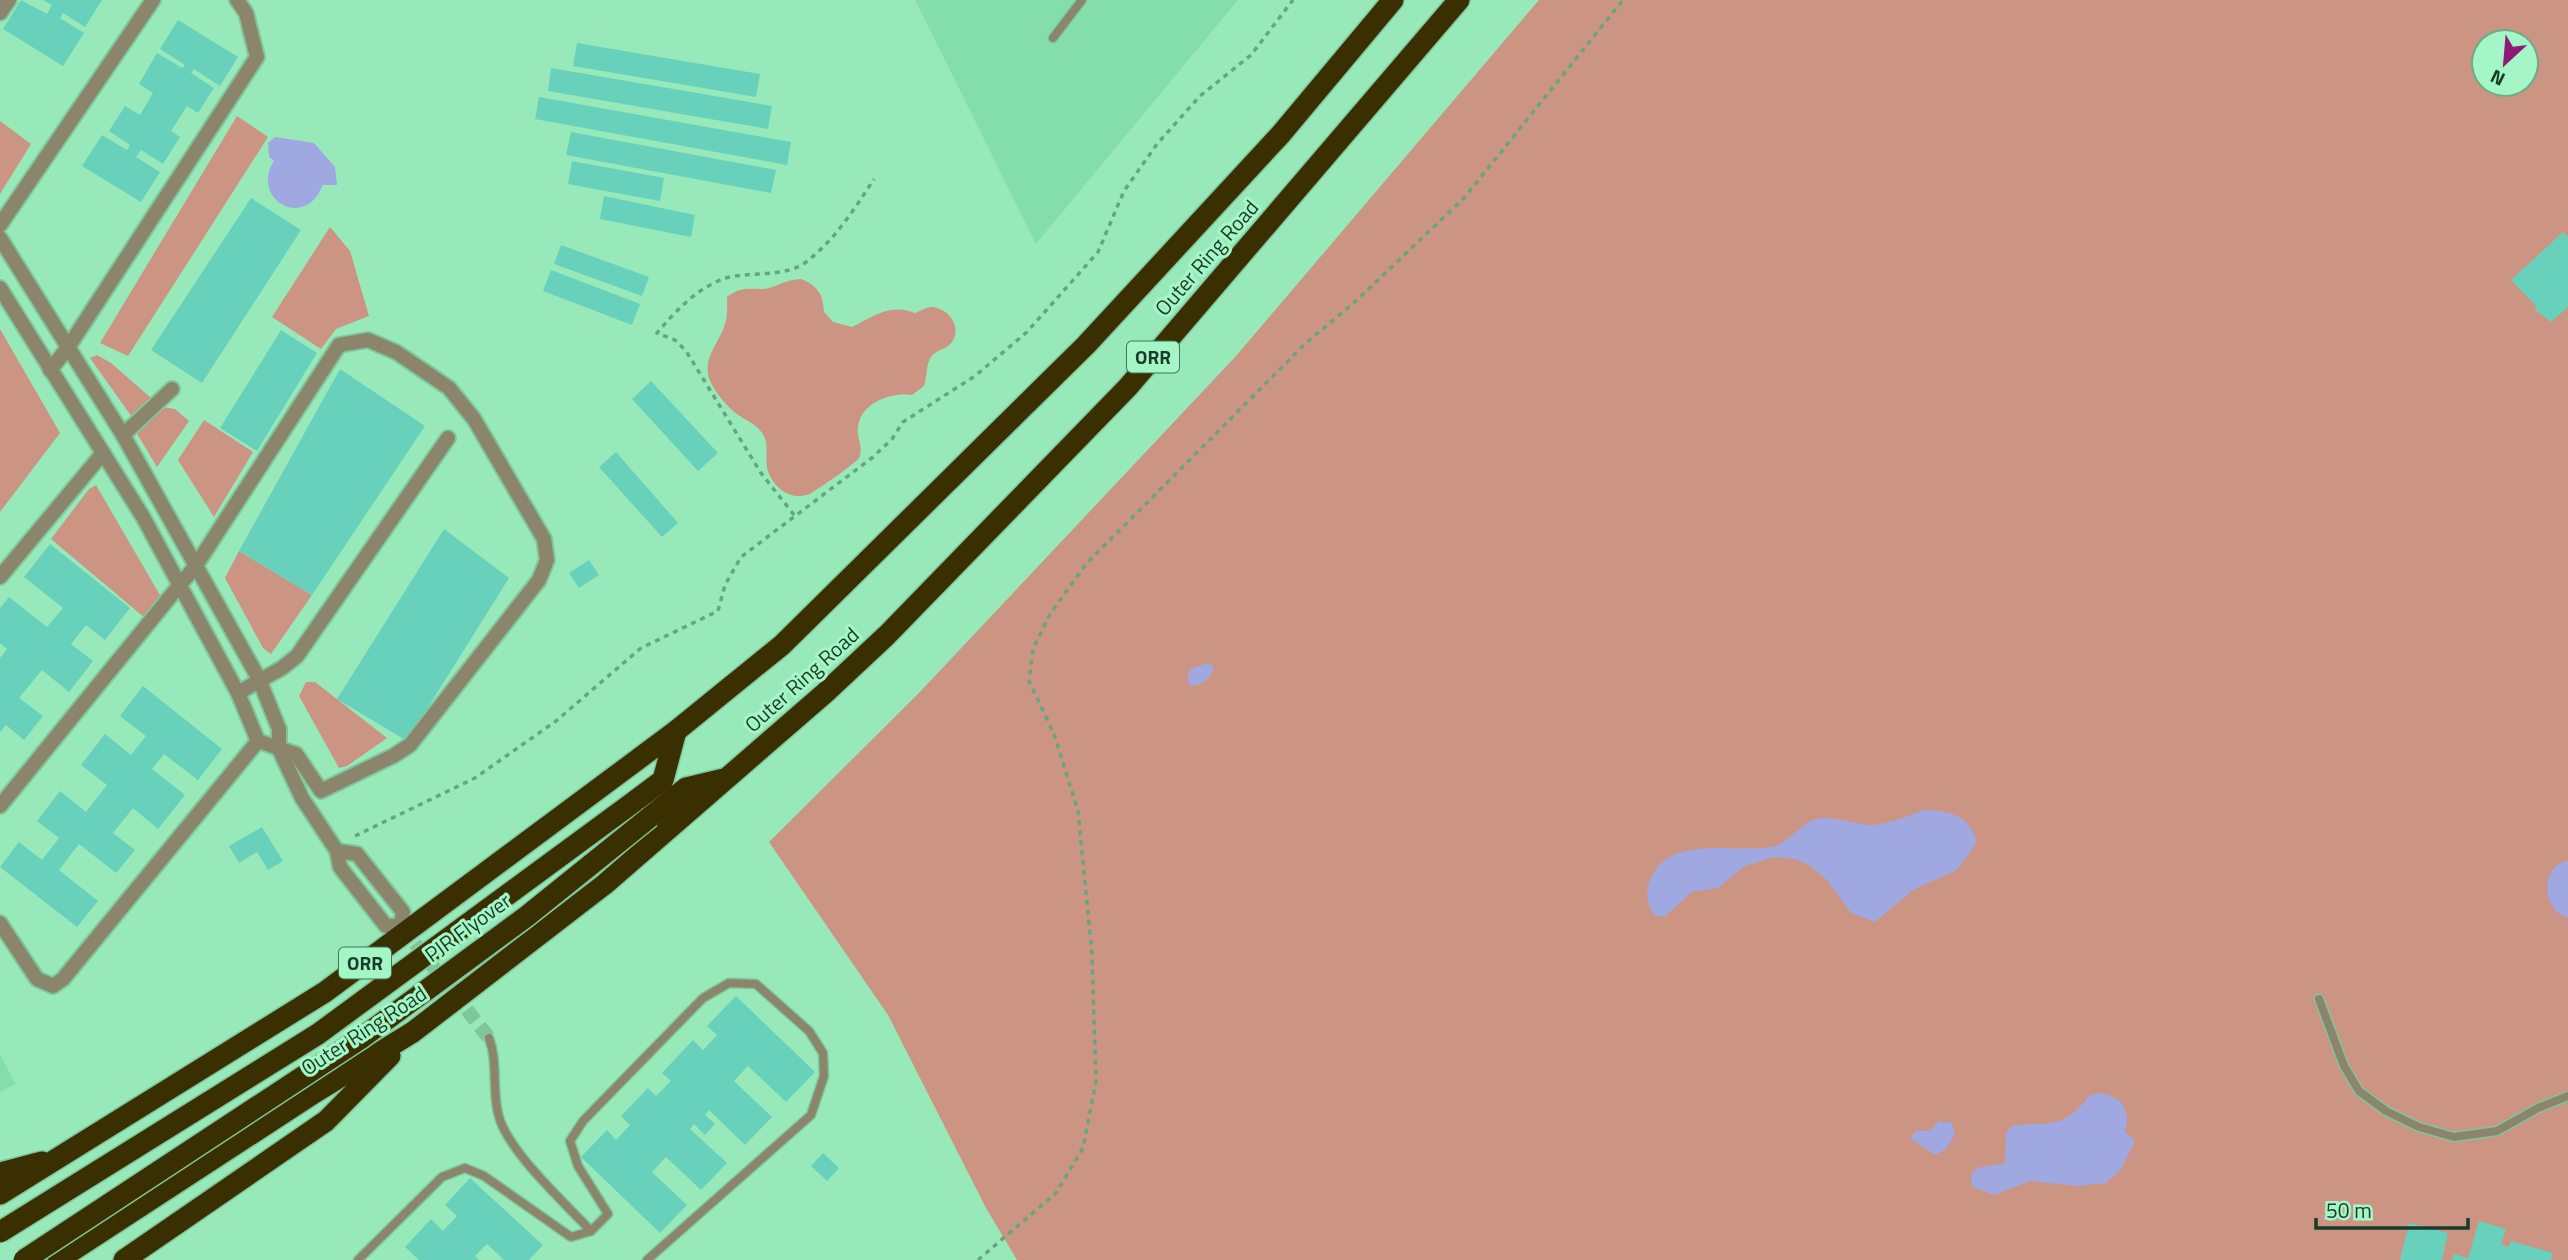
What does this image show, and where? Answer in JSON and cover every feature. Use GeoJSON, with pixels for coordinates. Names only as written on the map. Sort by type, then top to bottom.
{"type":"FeatureCollection","features":[{"type":"Feature","properties":{"kind":"highway","name":"Outer Ring Road"},"geometry":{"type":"LineString","coordinates":[[0,1194],[67,1155],[325,992],[676,731],[782,645],[1086,345],[1281,134],[1393,0]]}},
{"type":"Feature","properties":{"kind":"highway","name":"Outer Ring Road"},"geometry":{"type":"LineString","coordinates":[[58,1260],[314,1093],[413,1032],[605,884],[825,693],[887,635],[1128,387],[1459,0]]}},
{"type":"Feature","properties":{"kind":"highway","name":"PJR Flyover"},"geometry":{"type":"LineString","coordinates":[[24,1260],[360,1039],[527,916],[642,809],[663,780],[676,731]]}},
{"type":"Feature","properties":{"kind":"highway","name":"PJR Flyover"},"geometry":{"type":"LineString","coordinates":[[0,1231],[318,1034],[642,809],[686,788],[729,778]]}},
{"type":"Feature","properties":{"kind":"highway"},"geometry":{"type":"LineString","coordinates":[[124,1260],[326,1121],[413,1032]]}},
{"type":"Feature","properties":{"kind":"highway"},"geometry":{"type":"LineString","coordinates":[[0,1173],[67,1155]]}},
{"type":"Feature","properties":{"kind":"street"},"geometry":{"type":"LineString","coordinates":[[0,13],[9,0]]}},
{"type":"Feature","properties":{"kind":"street"},"geometry":{"type":"LineString","coordinates":[[0,225],[153,0]]}},
{"type":"Feature","properties":{"kind":"street"},"geometry":{"type":"LineString","coordinates":[[50,370],[67,349],[257,57],[246,13],[237,0]]}},
{"type":"Feature","properties":{"kind":"street"},"geometry":{"type":"LineString","coordinates":[[0,238],[123,435],[259,679],[279,729],[279,750],[302,797],[337,851],[340,867],[386,926],[401,926],[403,912],[357,854],[337,851]]}},
{"type":"Feature","properties":{"kind":"street"},"geometry":{"type":"LineString","coordinates":[[0,288],[143,517],[178,587],[238,693],[258,741],[296,754],[321,791],[393,756],[422,732],[540,580],[547,560],[544,539],[474,419],[449,388],[396,352],[368,340],[339,345],[195,567],[178,587],[0,806]]}},
{"type":"Feature","properties":{"kind":"street"},"geometry":{"type":"LineString","coordinates":[[123,435],[172,389]]}},
{"type":"Feature","properties":{"kind":"street"},"geometry":{"type":"LineString","coordinates":[[238,693],[282,668],[297,656],[448,438]]}},
{"type":"Feature","properties":{"kind":"street"},"geometry":{"type":"LineString","coordinates":[[0,577],[103,453]]}},
{"type":"Feature","properties":{"kind":"street"},"geometry":{"type":"LineString","coordinates":[[0,923],[37,979],[53,986],[63,979],[258,741]]}},
{"type":"Feature","properties":{"kind":"lane"},"geometry":{"type":"LineString","coordinates":[[1053,38],[1082,0]]}},
{"type":"Feature","properties":{"kind":"lane"},"geometry":{"type":"LineString","coordinates":[[358,1260],[442,1177],[465,1168],[484,1176],[571,1237],[591,1231],[608,1214],[578,1166],[570,1141],[583,1121],[703,998],[729,983],[756,984],[809,1031],[823,1053],[824,1076],[811,1115],[647,1260]]}},
{"type":"Feature","properties":{"kind":"lane"},"geometry":{"type":"LineString","coordinates":[[2319,999],[2344,1066],[2359,1091],[2386,1111],[2420,1127],[2454,1137],[2497,1131],[2538,1108],[2568,1096]]}},
{"type":"Feature","properties":{"kind":"lane"},"geometry":{"type":"LineString","coordinates":[[489,1038],[494,1051],[498,1114],[508,1139],[591,1231]]}},
{"type":"Feature","properties":{"kind":"path"},"geometry":{"type":"LineString","coordinates":[[337,851],[352,838],[475,778],[556,721],[640,648],[718,611],[725,585],[741,556],[873,457],[892,439],[903,422],[985,369],[1027,332],[1098,251],[1124,191],[1157,144],[1199,96],[1235,71],[1251,55],[1293,0]]}},
{"type":"Feature","properties":{"kind":"path"},"geometry":{"type":"LineString","coordinates":[[978,1260],[1056,1193],[1083,1148],[1096,1082],[1092,954],[1078,811],[1054,734],[1029,681],[1033,649],[1050,614],[1086,564],[1143,506],[1306,344],[1356,302],[1465,197],[1623,0]]}},
{"type":"Feature","properties":{"kind":"path"},"geometry":{"type":"LineString","coordinates":[[794,515],[761,473],[686,351],[675,340],[657,333],[680,306],[719,280],[762,275],[804,263],[846,221],[874,179]]}},
{"type":"Feature","properties":{"kind":"shaded area"},"geometry":{"type":"Polygon","coordinates":[[[915,0],[1238,0],[1036,244],[915,0]]]}},
{"type":"Feature","properties":{"kind":"shaded area"},"geometry":{"type":"Polygon","coordinates":[[[1539,0],[2568,0],[2568,1260],[1017,1260],[986,1208],[888,1015],[769,842],[918,694],[1236,356],[1539,0]]]}},
{"type":"Feature","properties":{"kind":"shaded area"},"geometry":{"type":"Polygon","coordinates":[[[237,116],[268,137],[128,356],[100,343],[237,116]]]}},
{"type":"Feature","properties":{"kind":"shaded area"},"geometry":{"type":"Polygon","coordinates":[[[0,121],[31,144],[0,194],[0,121]]]}},
{"type":"Feature","properties":{"kind":"shaded area"},"geometry":{"type":"Polygon","coordinates":[[[330,227],[350,251],[369,316],[336,329],[321,349],[272,317],[330,227]]]}},
{"type":"Feature","properties":{"kind":"shaded area"},"geometry":{"type":"Polygon","coordinates":[[[801,279],[818,291],[824,312],[833,322],[852,327],[890,310],[915,313],[931,307],[942,310],[951,317],[955,332],[949,345],[932,355],[924,386],[912,395],[896,395],[879,400],[865,411],[858,427],[861,450],[859,458],[817,489],[800,496],[787,493],[773,481],[767,468],[764,436],[720,397],[709,379],[708,367],[726,321],[727,297],[740,290],[769,288],[801,279]]]}},
{"type":"Feature","properties":{"kind":"shaded area"},"geometry":{"type":"Polygon","coordinates":[[[0,329],[60,433],[0,512],[0,329]]]}},
{"type":"Feature","properties":{"kind":"shaded area"},"geometry":{"type":"Polygon","coordinates":[[[97,355],[111,363],[151,398],[134,420],[90,358],[97,355]]]}},
{"type":"Feature","properties":{"kind":"shaded area"},"geometry":{"type":"Polygon","coordinates":[[[163,407],[175,409],[189,421],[157,467],[136,432],[163,407]]]}},
{"type":"Feature","properties":{"kind":"shaded area"},"geometry":{"type":"Polygon","coordinates":[[[204,420],[253,452],[214,517],[178,460],[204,420]]]}},
{"type":"Feature","properties":{"kind":"shaded area"},"geometry":{"type":"Polygon","coordinates":[[[96,485],[168,609],[152,624],[51,539],[89,489],[96,485]]]}},
{"type":"Feature","properties":{"kind":"shaded area"},"geometry":{"type":"Polygon","coordinates":[[[239,551],[312,595],[271,654],[263,648],[225,578],[239,551]]]}},
{"type":"Feature","properties":{"kind":"shaded area"},"geometry":{"type":"Polygon","coordinates":[[[306,682],[315,682],[387,738],[347,766],[339,768],[299,696],[306,682]]]}},
{"type":"Feature","properties":{"kind":"shaded area"},"geometry":{"type":"Polygon","coordinates":[[[0,1055],[16,1084],[0,1092],[0,1055]]]}},
{"type":"Feature","properties":{"kind":"water"},"geometry":{"type":"Polygon","coordinates":[[[275,137],[314,143],[335,167],[337,185],[323,185],[310,203],[301,207],[292,208],[276,200],[268,183],[274,161],[269,157],[268,143],[275,137]]]}},
{"type":"Feature","properties":{"kind":"water"},"geometry":{"type":"Polygon","coordinates":[[[1209,663],[1214,668],[1211,675],[1202,683],[1191,686],[1187,680],[1190,669],[1209,663]]]}},
{"type":"Feature","properties":{"kind":"water"},"geometry":{"type":"Polygon","coordinates":[[[1926,810],[1943,811],[1959,817],[1971,828],[1976,844],[1957,870],[1913,890],[1875,922],[1851,913],[1827,880],[1809,865],[1796,859],[1774,857],[1745,866],[1718,888],[1692,892],[1664,917],[1654,915],[1650,907],[1648,884],[1659,866],[1671,856],[1703,848],[1771,847],[1778,845],[1808,823],[1822,818],[1877,825],[1926,810]]]}},
{"type":"Feature","properties":{"kind":"water"},"geometry":{"type":"Polygon","coordinates":[[[2568,860],[2568,918],[2553,907],[2547,889],[2552,871],[2568,860]]]}},
{"type":"Feature","properties":{"kind":"water"},"geometry":{"type":"Polygon","coordinates":[[[2100,1093],[2115,1098],[2124,1106],[2127,1118],[2125,1132],[2135,1141],[2120,1171],[2106,1183],[2077,1186],[2030,1181],[1994,1195],[1973,1187],[1971,1179],[1975,1170],[2005,1163],[2006,1134],[2011,1126],[2055,1122],[2071,1115],[2090,1095],[2100,1093]]]}},
{"type":"Feature","properties":{"kind":"water"},"geometry":{"type":"Polygon","coordinates":[[[1939,1121],[1952,1123],[1955,1134],[1946,1149],[1935,1155],[1910,1138],[1916,1131],[1930,1131],[1939,1121]]]}},
{"type":"Feature","properties":{"kind":"building"},"geometry":{"type":"Polygon","coordinates":[[[21,0],[47,14],[52,5],[43,0],[102,0],[85,27],[63,13],[60,18],[84,33],[63,66],[3,29],[21,0]]]}},
{"type":"Feature","properties":{"kind":"building"},"geometry":{"type":"Polygon","coordinates":[[[178,20],[238,57],[220,86],[194,69],[191,73],[214,88],[198,113],[187,106],[171,131],[180,137],[163,164],[141,150],[136,157],[160,172],[141,202],[82,166],[102,135],[127,150],[130,145],[109,131],[125,106],[140,115],[153,93],[139,84],[157,53],[182,68],[185,65],[160,49],[178,20]]]}},
{"type":"Feature","properties":{"kind":"building"},"geometry":{"type":"Polygon","coordinates":[[[577,43],[760,74],[756,97],[573,66],[577,43]]]}},
{"type":"Feature","properties":{"kind":"building"},"geometry":{"type":"Polygon","coordinates":[[[551,68],[772,106],[768,129],[548,91],[551,68]]]}},
{"type":"Feature","properties":{"kind":"building"},"geometry":{"type":"Polygon","coordinates":[[[539,97],[791,142],[787,165],[535,119],[539,97]]]}},
{"type":"Feature","properties":{"kind":"building"},"geometry":{"type":"Polygon","coordinates":[[[571,132],[776,170],[771,193],[566,155],[571,132]]]}},
{"type":"Feature","properties":{"kind":"building"},"geometry":{"type":"Polygon","coordinates":[[[572,161],[664,178],[660,201],[568,184],[572,161]]]}},
{"type":"Feature","properties":{"kind":"building"},"geometry":{"type":"Polygon","coordinates":[[[604,196],[695,215],[691,237],[600,219],[604,196]]]}},
{"type":"Feature","properties":{"kind":"building"},"geometry":{"type":"Polygon","coordinates":[[[251,198],[301,230],[202,383],[151,350],[251,198]]]}},
{"type":"Feature","properties":{"kind":"building"},"geometry":{"type":"Polygon","coordinates":[[[2563,232],[2568,237],[2568,307],[2551,322],[2534,309],[2537,307],[2511,280],[2563,232]]]}},
{"type":"Feature","properties":{"kind":"building"},"geometry":{"type":"Polygon","coordinates":[[[561,245],[649,277],[642,296],[554,264],[561,245]]]}},
{"type":"Feature","properties":{"kind":"building"},"geometry":{"type":"Polygon","coordinates":[[[551,270],[640,304],[632,325],[543,291],[551,270]]]}},
{"type":"Feature","properties":{"kind":"building"},"geometry":{"type":"Polygon","coordinates":[[[281,330],[317,353],[257,451],[220,428],[281,330]]]}},
{"type":"Feature","properties":{"kind":"building"},"geometry":{"type":"Polygon","coordinates":[[[340,369],[425,426],[312,595],[239,551],[340,369]]]}},
{"type":"Feature","properties":{"kind":"building"},"geometry":{"type":"Polygon","coordinates":[[[651,381],[718,453],[698,471],[632,399],[651,381]]]}},
{"type":"Feature","properties":{"kind":"building"},"geometry":{"type":"Polygon","coordinates":[[[616,452],[678,523],[662,537],[599,467],[616,452]]]}},
{"type":"Feature","properties":{"kind":"building"},"geometry":{"type":"Polygon","coordinates":[[[444,529],[509,578],[407,741],[337,699],[444,529]]]}},
{"type":"Feature","properties":{"kind":"building"},"geometry":{"type":"Polygon","coordinates":[[[50,544],[130,608],[105,640],[86,625],[71,644],[93,661],[69,692],[42,670],[19,698],[43,716],[24,740],[6,725],[0,732],[0,658],[7,649],[0,643],[0,608],[9,597],[47,627],[63,608],[24,577],[50,544]]]}},
{"type":"Feature","properties":{"kind":"building"},"geometry":{"type":"Polygon","coordinates":[[[589,560],[599,575],[579,588],[569,573],[589,560]]]}},
{"type":"Feature","properties":{"kind":"building"},"geometry":{"type":"Polygon","coordinates":[[[143,686],[222,749],[198,780],[164,754],[152,769],[185,795],[158,829],[133,808],[113,833],[135,850],[116,873],[79,844],[59,870],[98,901],[77,927],[0,867],[19,842],[42,860],[59,838],[37,821],[60,791],[86,812],[107,785],[81,765],[105,734],[131,755],[146,736],[120,716],[143,686]]]}},
{"type":"Feature","properties":{"kind":"building"},"geometry":{"type":"Polygon","coordinates":[[[262,827],[283,861],[268,870],[257,852],[239,863],[229,846],[262,827]]]}},
{"type":"Feature","properties":{"kind":"building"},"geometry":{"type":"Polygon","coordinates":[[[736,996],[815,1072],[786,1102],[748,1066],[734,1081],[772,1117],[745,1145],[709,1110],[705,1115],[715,1124],[705,1135],[694,1124],[690,1129],[727,1163],[701,1190],[666,1157],[652,1172],[687,1205],[660,1233],[581,1157],[607,1130],[616,1140],[630,1125],[621,1116],[648,1088],[656,1096],[671,1081],[662,1073],[693,1040],[703,1050],[717,1035],[707,1026],[736,996]]]}},
{"type":"Feature","properties":{"kind":"building"},"geometry":{"type":"Polygon","coordinates":[[[823,1153],[839,1168],[827,1181],[811,1166],[823,1153]]]}},
{"type":"Feature","properties":{"kind":"building"},"geometry":{"type":"Polygon","coordinates":[[[470,1178],[543,1245],[529,1260],[504,1260],[487,1244],[475,1256],[479,1260],[419,1260],[405,1247],[431,1219],[443,1231],[457,1216],[445,1205],[470,1178]]]}},
{"type":"Feature","properties":{"kind":"building"},"geometry":{"type":"Polygon","coordinates":[[[2479,1221],[2506,1229],[2501,1244],[2509,1247],[2511,1241],[2553,1253],[2551,1260],[2452,1260],[2454,1254],[2468,1258],[2479,1221]]]}},
{"type":"Feature","properties":{"kind":"building"},"geometry":{"type":"Polygon","coordinates":[[[2409,1223],[2448,1233],[2442,1260],[2400,1260],[2409,1223]]]}},
{"type":"Feature","properties":{"kind":"tunnel"},"geometry":{"type":"LineString","coordinates":[[402,927],[489,1038]]}}]}
